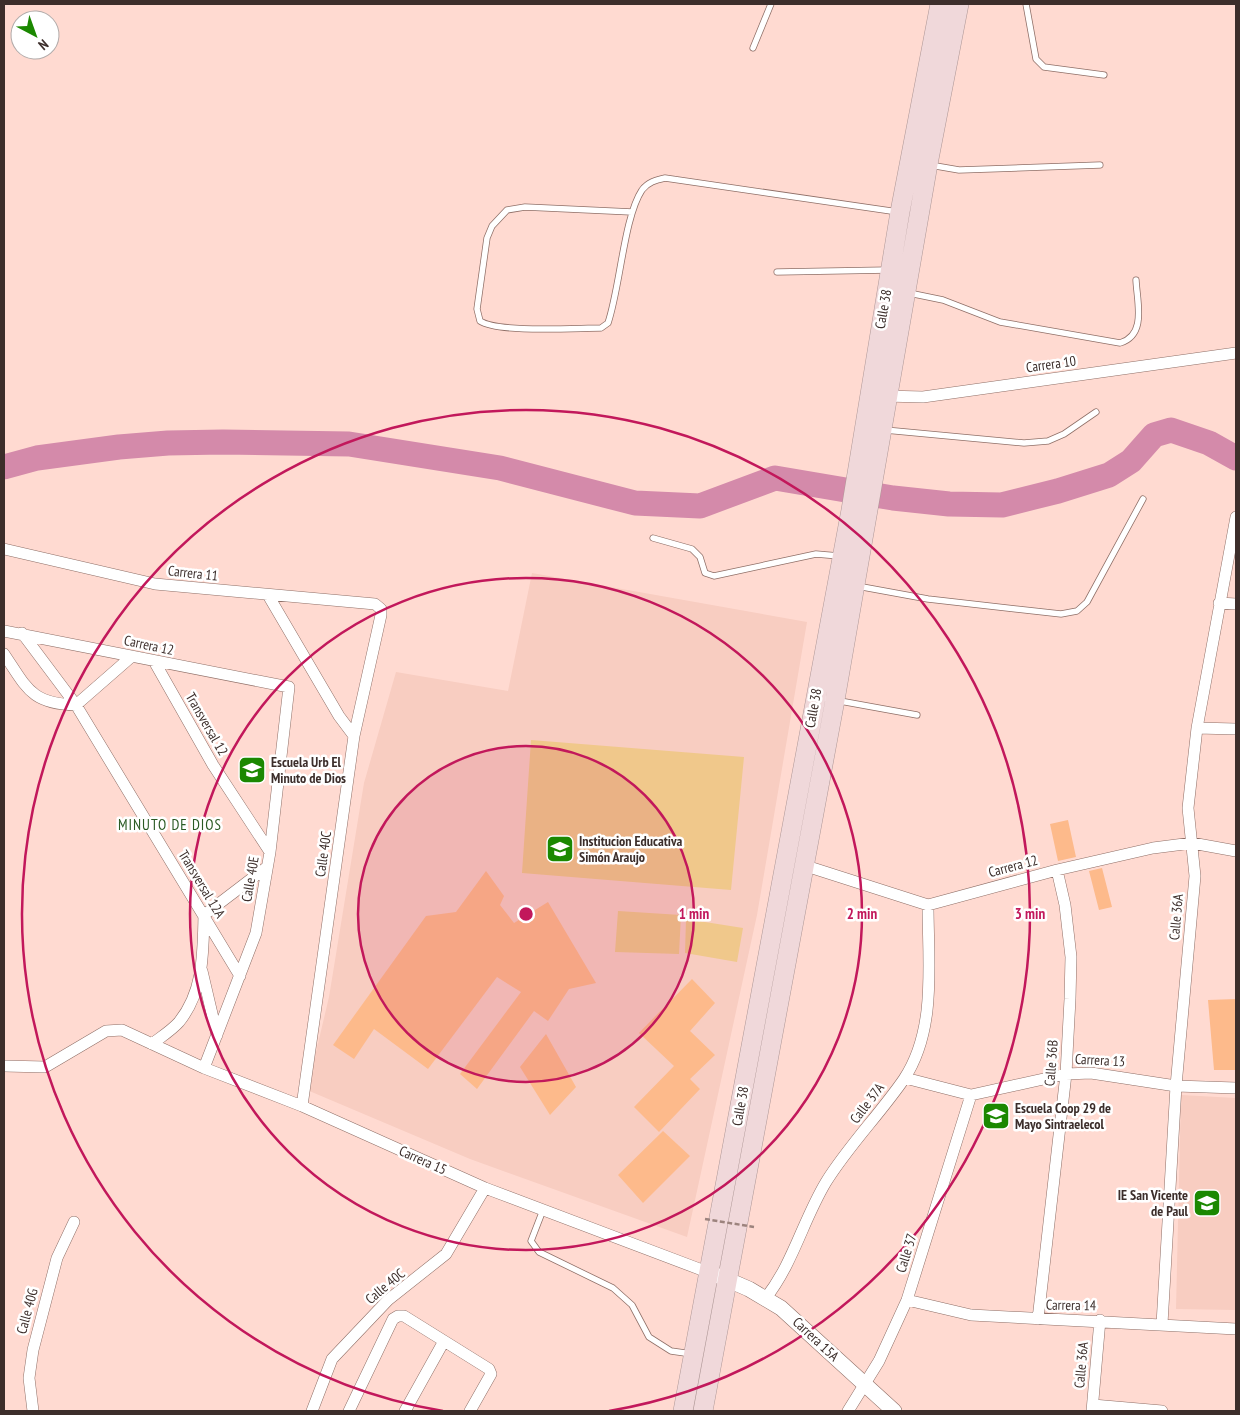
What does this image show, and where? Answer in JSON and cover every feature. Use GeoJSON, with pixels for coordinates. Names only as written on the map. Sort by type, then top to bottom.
{"type":"FeatureCollection","features":[{"type":"Feature","properties":{"kind":"highway","name":"Calle 38"},"geometry":{"type":"LineString","coordinates":[[867,467],[864,427],[869,393],[900,212],[940,4]]}},
{"type":"Feature","properties":{"kind":"highway","name":"Calle 38"},"geometry":{"type":"LineString","coordinates":[[703,1411],[855,586],[859,513],[867,467],[883,430],[928,164],[959,4]]}},
{"type":"Feature","properties":{"kind":"highway","name":"Calle 38"},"geometry":{"type":"LineString","coordinates":[[682,1411],[710,1273],[814,696],[842,556],[859,513]]}},
{"type":"Feature","properties":{"kind":"street","name":"Carrera 10"},"geometry":{"type":"LineString","coordinates":[[869,393],[889,397],[923,397],[1236,353]]}},
{"type":"Feature","properties":{"kind":"street","name":"Calle 36A"},"geometry":{"type":"LineString","coordinates":[[1162,1324],[1176,1086],[1195,876],[1188,808],[1197,728],[1236,517]]}},
{"type":"Feature","properties":{"kind":"street","name":"Carrera 11"},"geometry":{"type":"LineString","coordinates":[[4,549],[155,584],[375,604],[381,609]]}},
{"type":"Feature","properties":{"kind":"street"},"geometry":{"type":"LineString","coordinates":[[268,595],[339,716],[354,736]]}},
{"type":"Feature","properties":{"kind":"street"},"geometry":{"type":"LineString","coordinates":[[1219,603],[1236,604]]}},
{"type":"Feature","properties":{"kind":"street","name":"Calle 40C"},"geometry":{"type":"LineString","coordinates":[[302,1106],[354,736],[381,609]]}},
{"type":"Feature","properties":{"kind":"street","name":"Carrera 12"},"geometry":{"type":"LineString","coordinates":[[4,631],[22,633],[154,662],[290,687]]}},
{"type":"Feature","properties":{"kind":"street","name":"Transversal 12A"},"geometry":{"type":"LineString","coordinates":[[22,633],[76,706],[240,976]]}},
{"type":"Feature","properties":{"kind":"street"},"geometry":{"type":"LineString","coordinates":[[4,654],[24,685],[41,700],[55,705],[76,706],[131,657]]}},
{"type":"Feature","properties":{"kind":"street","name":"Transversal 12"},"geometry":{"type":"LineString","coordinates":[[154,662],[213,765],[270,852]]}},
{"type":"Feature","properties":{"kind":"street","name":"Calle 40E"},"geometry":{"type":"LineString","coordinates":[[204,1068],[256,933],[270,852],[290,687]]}},
{"type":"Feature","properties":{"kind":"street"},"geometry":{"type":"LineString","coordinates":[[1197,728],[1236,729]]}},
{"type":"Feature","properties":{"kind":"street","name":"Carrera 12"},"geometry":{"type":"LineString","coordinates":[[928,905],[1057,870],[1153,848],[1192,843],[1236,851]]}},
{"type":"Feature","properties":{"kind":"street"},"geometry":{"type":"LineString","coordinates":[[803,865],[928,905]]}},
{"type":"Feature","properties":{"kind":"street"},"geometry":{"type":"LineString","coordinates":[[217,1035],[202,971],[204,915],[267,867]]}},
{"type":"Feature","properties":{"kind":"street","name":"Calle 36B"},"geometry":{"type":"LineString","coordinates":[[1038,1319],[1066,1074],[1071,957],[1065,905],[1057,870]]}},
{"type":"Feature","properties":{"kind":"street","name":"Calle 37A"},"geometry":{"type":"LineString","coordinates":[[765,1299],[787,1265],[803,1226],[828,1180],[905,1078],[924,1032],[928,1003],[928,905]]}},
{"type":"Feature","properties":{"kind":"street"},"geometry":{"type":"LineString","coordinates":[[152,1044],[179,1022],[192,1000],[202,971]]}},
{"type":"Feature","properties":{"kind":"street","name":"Carrera 15"},"geometry":{"type":"LineString","coordinates":[[4,1066],[45,1067],[106,1031],[122,1030],[204,1068],[302,1106],[485,1188],[728,1280]]}},
{"type":"Feature","properties":{"kind":"street","name":"Carrera 13"},"geometry":{"type":"LineString","coordinates":[[905,1078],[971,1095],[1066,1074],[1109,1074],[1176,1086],[1236,1088]]}},
{"type":"Feature","properties":{"kind":"street","name":"Calle 37"},"geometry":{"type":"LineString","coordinates":[[848,1411],[893,1335],[907,1300],[971,1095]]}},
{"type":"Feature","properties":{"kind":"street","name":"Calle 40C"},"geometry":{"type":"LineString","coordinates":[[312,1411],[332,1359],[388,1300],[446,1254],[485,1188]]}},
{"type":"Feature","properties":{"kind":"street","name":"Calle 40G"},"geometry":{"type":"LineString","coordinates":[[33,1411],[29,1378],[33,1350],[57,1258],[74,1222]]}},
{"type":"Feature","properties":{"kind":"street","name":"Carrera 15A"},"geometry":{"type":"LineString","coordinates":[[728,1280],[765,1299],[799,1322],[864,1386],[894,1411]]}},
{"type":"Feature","properties":{"kind":"street","name":"Carrera 14"},"geometry":{"type":"LineString","coordinates":[[907,1300],[971,1315],[1100,1320],[1236,1329]]}},
{"type":"Feature","properties":{"kind":"street"},"geometry":{"type":"LineString","coordinates":[[349,1411],[394,1319],[398,1316],[404,1316],[489,1369],[490,1374],[470,1411]]}},
{"type":"Feature","properties":{"kind":"street","name":"Calle 36A"},"geometry":{"type":"LineString","coordinates":[[1092,1408],[1100,1320]]}},
{"type":"Feature","properties":{"kind":"street"},"geometry":{"type":"LineString","coordinates":[[405,1411],[444,1341]]}},
{"type":"Feature","properties":{"kind":"street"},"geometry":{"type":"LineString","coordinates":[[1092,1408],[1162,1411]]}},
{"type":"Feature","properties":{"kind":"lane"},"geometry":{"type":"LineString","coordinates":[[753,48],[771,4]]}},
{"type":"Feature","properties":{"kind":"lane"},"geometry":{"type":"LineString","coordinates":[[1026,4],[1036,58],[1044,68],[1104,75]]}},
{"type":"Feature","properties":{"kind":"lane"},"geometry":{"type":"LineString","coordinates":[[928,164],[960,170],[1100,165]]}},
{"type":"Feature","properties":{"kind":"lane"},"geometry":{"type":"LineString","coordinates":[[632,212],[525,207],[507,210],[492,226],[488,238],[478,309],[480,321],[487,325],[513,327],[601,328],[608,323],[632,212],[642,191],[652,181],[666,178],[900,212]]}},
{"type":"Feature","properties":{"kind":"lane"},"geometry":{"type":"LineString","coordinates":[[777,272],[890,270]]}},
{"type":"Feature","properties":{"kind":"lane"},"geometry":{"type":"LineString","coordinates":[[907,293],[943,300],[1000,322],[1120,343],[1135,334],[1138,326],[1136,280]]}},
{"type":"Feature","properties":{"kind":"lane"},"geometry":{"type":"LineString","coordinates":[[864,427],[1024,443],[1048,440],[1064,434],[1096,412]]}},
{"type":"Feature","properties":{"kind":"lane"},"geometry":{"type":"LineString","coordinates":[[855,586],[928,599],[1062,614],[1076,612],[1087,602],[1143,499]]}},
{"type":"Feature","properties":{"kind":"lane"},"geometry":{"type":"LineString","coordinates":[[652,538],[692,549],[700,557],[704,573],[714,576],[816,554],[842,556]]}},
{"type":"Feature","properties":{"kind":"lane"},"geometry":{"type":"LineString","coordinates":[[814,696],[917,715]]}},
{"type":"Feature","properties":{"kind":"lane"},"geometry":{"type":"LineString","coordinates":[[542,1210],[531,1241],[539,1252],[613,1288],[632,1305],[649,1337],[671,1350],[694,1355]]}},
{"type":"Feature","properties":{"kind":"path"},"geometry":{"type":"LineString","coordinates":[[705,1219],[754,1227]]}},
{"type":"Feature","properties":{"kind":"shaded area","name":"Institucion Educativa Simón Araujo"},"geometry":{"type":"Polygon","coordinates":[[[532,573],[807,622],[757,915],[687,1237],[470,1159],[307,1090],[329,997],[364,783],[396,672],[508,691],[532,573]]]}},
{"type":"Feature","properties":{"kind":"shaded area"},"geometry":{"type":"Polygon","coordinates":[[[531,740],[744,757],[731,890],[522,873],[531,740]]]}},
{"type":"Feature","properties":{"kind":"shaded area"},"geometry":{"type":"Polygon","coordinates":[[[618,911],[681,915],[679,954],[615,952],[618,911]]]}},
{"type":"Feature","properties":{"kind":"shaded area"},"geometry":{"type":"Polygon","coordinates":[[[686,919],[743,928],[737,962],[685,953],[686,919]]]}},
{"type":"Feature","properties":{"kind":"shaded area","name":"IE San Vicente de Paul"},"geometry":{"type":"Polygon","coordinates":[[[1181,1095],[1236,1098],[1236,1310],[1176,1309],[1181,1095]]]}},
{"type":"Feature","properties":{"kind":"building"},"geometry":{"type":"Polygon","coordinates":[[[1068,820],[1076,857],[1058,861],[1050,824],[1068,820]]]}},
{"type":"Feature","properties":{"kind":"building"},"geometry":{"type":"Polygon","coordinates":[[[1102,868],[1112,907],[1099,910],[1089,871],[1102,868]]]}},
{"type":"Feature","properties":{"kind":"building"},"geometry":{"type":"Polygon","coordinates":[[[486,871],[504,896],[500,905],[514,923],[548,902],[596,983],[569,989],[548,1021],[534,1011],[477,1089],[460,1074],[521,992],[497,977],[428,1069],[374,1029],[354,1059],[333,1045],[426,916],[456,912],[486,871]]]}},
{"type":"Feature","properties":{"kind":"building"},"geometry":{"type":"Polygon","coordinates":[[[692,979],[715,1003],[690,1031],[715,1055],[690,1079],[700,1089],[659,1132],[634,1107],[674,1066],[639,1033],[692,979]]]}},
{"type":"Feature","properties":{"kind":"building"},"geometry":{"type":"Polygon","coordinates":[[[1236,999],[1236,1070],[1214,1070],[1208,1000],[1236,999]]]}},
{"type":"Feature","properties":{"kind":"building"},"geometry":{"type":"Polygon","coordinates":[[[546,1034],[576,1087],[550,1115],[520,1067],[546,1034]]]}},
{"type":"Feature","properties":{"kind":"building"},"geometry":{"type":"Polygon","coordinates":[[[663,1131],[690,1156],[643,1203],[618,1175],[663,1131]]]}},
{"type":"Feature","properties":{"kind":"waterway"},"geometry":{"type":"LineString","coordinates":[[4,467],[37,458],[119,447],[168,443],[349,444],[500,468],[635,503],[700,506],[775,478],[893,498],[949,504],[1002,505],[1058,491],[1109,475],[1131,461],[1154,435],[1171,430],[1209,443],[1236,458]]}},
{"type":"Feature","properties":{"kind":"place","name":"Escuela Urb El Minuto de Dios"},"geometry":{"type":"Point","coordinates":[252,770]}},
{"type":"Feature","properties":{"kind":"place","name":"Institucion Educativa Simón Araujo"},"geometry":{"type":"Point","coordinates":[560,849]}},
{"type":"Feature","properties":{"kind":"place","name":"Escuela Coop 29 de Mayo Sintraelecol"},"geometry":{"type":"Point","coordinates":[996,1116]}},
{"type":"Feature","properties":{"kind":"place","name":"IE San Vicente de Paul"},"geometry":{"type":"Point","coordinates":[1207,1203]}},
{"type":"Feature","properties":{"kind":"district","name":"MINUTO DE DIOS"},"geometry":{"type":"Point","coordinates":[170,824]}}]}
